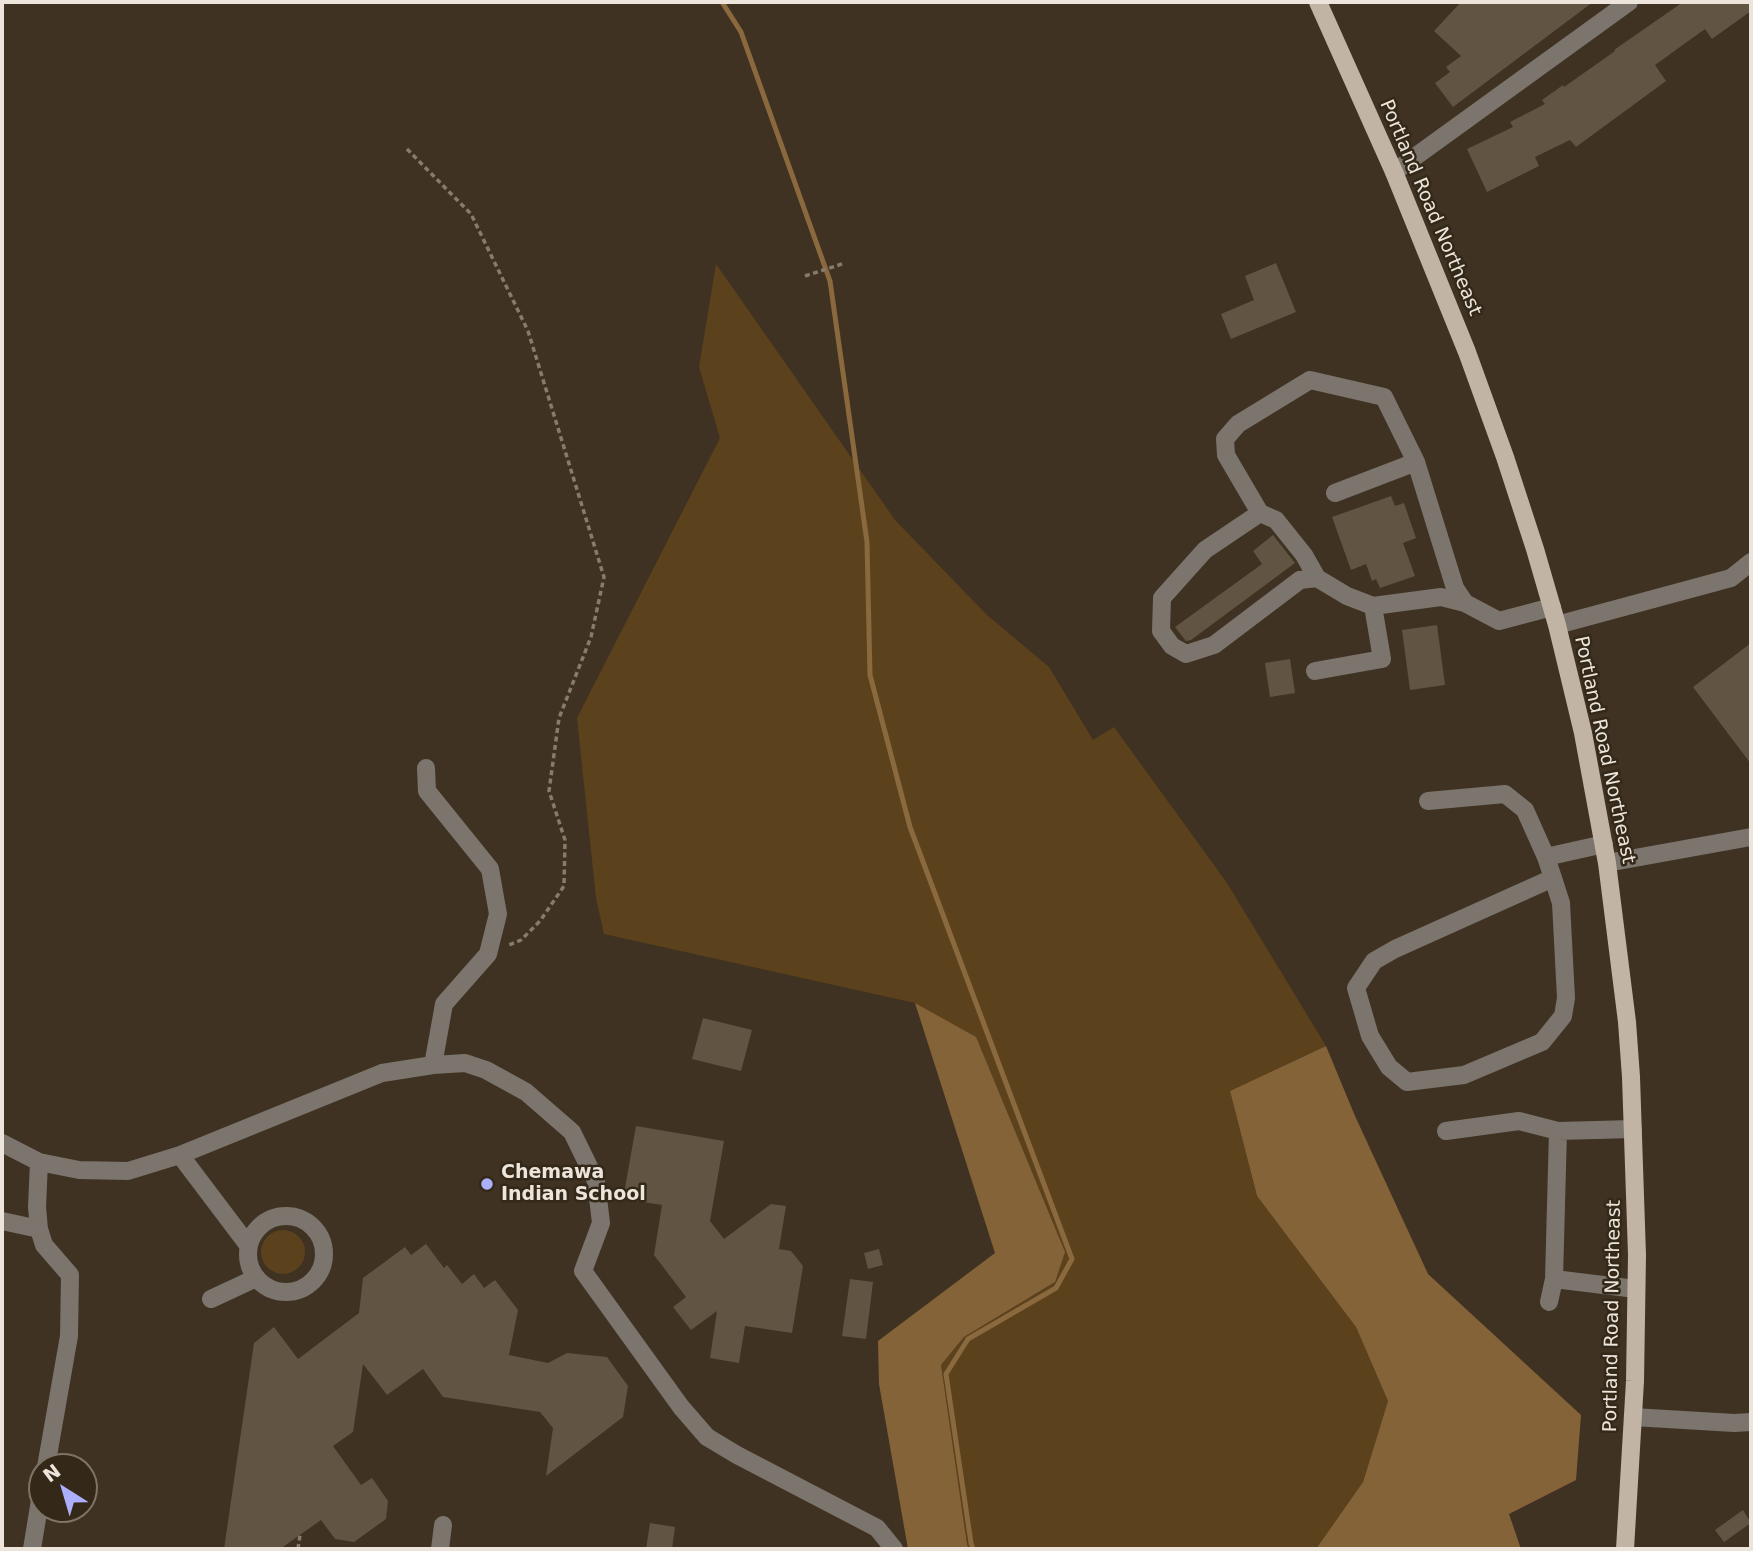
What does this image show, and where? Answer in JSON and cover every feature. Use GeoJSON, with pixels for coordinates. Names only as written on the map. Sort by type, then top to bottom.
{"type":"FeatureCollection","features":[{"type":"Feature","properties":{"kind":"main road","name":"Portland Road Northeast"},"geometry":{"type":"LineString","coordinates":[[1318,2],[1394,172],[1467,352],[1535,549],[1583,733],[1607,863],[1627,1023],[1633,1129],[1636,1289],[1633,1417],[1625,1549]]}},
{"type":"Feature","properties":{"kind":"street"},"geometry":{"type":"LineString","coordinates":[[1394,172],[1629,2]]}},
{"type":"Feature","properties":{"kind":"street"},"geometry":{"type":"LineString","coordinates":[[1465,603],[1455,588],[1416,462],[1384,397],[1310,380],[1238,424],[1225,439],[1226,455],[1260,513],[1276,520],[1304,555],[1317,578],[1347,596],[1373,606],[1441,597],[1465,603],[1499,621],[1552,607]]}},
{"type":"Feature","properties":{"kind":"street"},"geometry":{"type":"LineString","coordinates":[[1335,492],[1416,462]]}},
{"type":"Feature","properties":{"kind":"street"},"geometry":{"type":"LineString","coordinates":[[1260,513],[1205,550],[1163,598],[1161,631],[1172,646],[1186,654],[1214,645],[1300,580],[1317,578]]}},
{"type":"Feature","properties":{"kind":"street"},"geometry":{"type":"LineString","coordinates":[[1556,625],[1731,578],[1751,562]]}},
{"type":"Feature","properties":{"kind":"street"},"geometry":{"type":"LineString","coordinates":[[1315,671],[1382,659],[1373,606]]}},
{"type":"Feature","properties":{"kind":"street"},"geometry":{"type":"LineString","coordinates":[[426,768],[427,790],[490,869],[498,914],[488,954],[444,1004],[433,1065]]}},
{"type":"Feature","properties":{"kind":"street"},"geometry":{"type":"LineString","coordinates":[[1428,801],[1506,794],[1525,810],[1546,857],[1553,878],[1561,903],[1566,999],[1563,1016],[1542,1042],[1464,1075],[1407,1083],[1389,1067],[1370,1036],[1356,988],[1374,961],[1395,948],[1553,878]]}},
{"type":"Feature","properties":{"kind":"street"},"geometry":{"type":"LineString","coordinates":[[1607,863],[1751,837]]}},
{"type":"Feature","properties":{"kind":"street"},"geometry":{"type":"LineString","coordinates":[[1546,857],[1604,844]]}},
{"type":"Feature","properties":{"kind":"street"},"geometry":{"type":"LineString","coordinates":[[2,1143],[39,1162],[79,1171],[128,1171],[180,1155],[383,1073],[465,1063],[486,1070],[526,1092],[572,1132],[596,1181],[601,1223],[583,1270],[681,1407],[707,1437],[877,1528],[894,1549]]}},
{"type":"Feature","properties":{"kind":"street"},"geometry":{"type":"LineString","coordinates":[[1446,1131],[1519,1121],[1558,1131],[1633,1129]]}},
{"type":"Feature","properties":{"kind":"street"},"geometry":{"type":"LineString","coordinates":[[1549,1302],[1554,1279],[1558,1131]]}},
{"type":"Feature","properties":{"kind":"street"},"geometry":{"type":"LineString","coordinates":[[180,1155],[248,1245]]}},
{"type":"Feature","properties":{"kind":"street"},"geometry":{"type":"LineString","coordinates":[[39,1162],[39,1229],[44,1245],[70,1275],[69,1336],[48,1453]]}},
{"type":"Feature","properties":{"kind":"street"},"geometry":{"type":"LineString","coordinates":[[286,1215],[310,1223],[323,1245],[324,1257],[321,1270],[313,1281],[290,1292],[277,1291],[256,1278],[247,1257],[248,1245],[262,1224],[273,1217],[286,1215]]}},
{"type":"Feature","properties":{"kind":"street"},"geometry":{"type":"LineString","coordinates":[[2,1221],[39,1229]]}},
{"type":"Feature","properties":{"kind":"street"},"geometry":{"type":"LineString","coordinates":[[211,1300],[256,1278]]}},
{"type":"Feature","properties":{"kind":"street"},"geometry":{"type":"LineString","coordinates":[[1554,1279],[1636,1289]]}},
{"type":"Feature","properties":{"kind":"street"},"geometry":{"type":"LineString","coordinates":[[1633,1417],[1751,1422]]}},
{"type":"Feature","properties":{"kind":"street"},"geometry":{"type":"LineString","coordinates":[[32,1549],[36,1523]]}},
{"type":"Feature","properties":{"kind":"street"},"geometry":{"type":"LineString","coordinates":[[440,1549],[443,1525]]}},
{"type":"Feature","properties":{"kind":"path"},"geometry":{"type":"LineString","coordinates":[[407,149],[471,214],[528,331],[604,577],[591,637],[559,718],[549,791],[565,840],[564,886],[540,921],[521,940],[488,954]]}},
{"type":"Feature","properties":{"kind":"path"},"geometry":{"type":"LineString","coordinates":[[805,276],[845,263]]}},
{"type":"Feature","properties":{"kind":"path"},"geometry":{"type":"LineString","coordinates":[[298,1549],[300,1535]]}},
{"type":"Feature","properties":{"kind":"shaded area"},"geometry":{"type":"Polygon","coordinates":[[[716,264],[895,520],[987,615],[1049,667],[1093,740],[1114,727],[1227,883],[1326,1046],[1230,1091],[1257,1196],[1356,1327],[1388,1401],[1363,1482],[1316,1549],[969,1549],[941,1365],[964,1337],[1055,1282],[976,1038],[915,1003],[604,934],[596,898],[577,718],[720,438],[699,367],[716,264]]]}},
{"type":"Feature","properties":{"kind":"shaded area"},"geometry":{"type":"Polygon","coordinates":[[[915,1003],[976,1037],[1065,1252],[1055,1282],[964,1337],[941,1365],[969,1549],[908,1549],[879,1384],[878,1341],[995,1253],[915,1003]]]}},
{"type":"Feature","properties":{"kind":"shaded area"},"geometry":{"type":"Polygon","coordinates":[[[1326,1046],[1355,1116],[1428,1274],[1581,1415],[1576,1480],[1509,1514],[1521,1549],[1316,1549],[1363,1482],[1388,1401],[1356,1327],[1257,1196],[1230,1091],[1326,1046]]]}},
{"type":"Feature","properties":{"kind":"shaded area"},"geometry":{"type":"Polygon","coordinates":[[[283,1230],[299,1236],[305,1252],[299,1268],[283,1274],[267,1268],[261,1252],[267,1236],[283,1230]]]}},
{"type":"Feature","properties":{"kind":"building"},"geometry":{"type":"Polygon","coordinates":[[[1461,2],[1593,2],[1453,107],[1435,83],[1450,72],[1446,67],[1461,56],[1434,31],[1461,2]]]}},
{"type":"Feature","properties":{"kind":"building"},"geometry":{"type":"Polygon","coordinates":[[[1683,2],[1751,2],[1751,11],[1712,39],[1705,29],[1655,65],[1666,81],[1576,147],[1570,140],[1535,157],[1539,166],[1487,192],[1467,149],[1513,127],[1510,122],[1545,104],[1542,100],[1683,2]]]}},
{"type":"Feature","properties":{"kind":"building"},"geometry":{"type":"Polygon","coordinates":[[[1276,263],[1296,312],[1231,339],[1221,314],[1254,300],[1245,276],[1276,263]]]}},
{"type":"Feature","properties":{"kind":"building"},"geometry":{"type":"Polygon","coordinates":[[[1391,496],[1395,506],[1404,503],[1416,538],[1403,543],[1415,576],[1380,588],[1376,579],[1372,581],[1366,564],[1351,570],[1332,517],[1391,496]]]}},
{"type":"Feature","properties":{"kind":"building"},"geometry":{"type":"Polygon","coordinates":[[[1273,535],[1295,563],[1186,641],[1175,627],[1262,564],[1253,551],[1273,535]]]}},
{"type":"Feature","properties":{"kind":"building"},"geometry":{"type":"Polygon","coordinates":[[[1437,625],[1445,685],[1410,690],[1402,630],[1437,625]]]}},
{"type":"Feature","properties":{"kind":"building"},"geometry":{"type":"Polygon","coordinates":[[[1751,643],[1751,764],[1693,687],[1751,643]]]}},
{"type":"Feature","properties":{"kind":"building"},"geometry":{"type":"Polygon","coordinates":[[[1290,659],[1295,693],[1270,697],[1265,663],[1290,659]]]}},
{"type":"Feature","properties":{"kind":"building"},"geometry":{"type":"Polygon","coordinates":[[[703,1018],[752,1030],[741,1071],[692,1059],[703,1018]]]}},
{"type":"Feature","properties":{"kind":"building"},"geometry":{"type":"Polygon","coordinates":[[[636,1126],[724,1141],[710,1221],[724,1239],[771,1204],[786,1206],[779,1249],[791,1251],[803,1266],[792,1333],[745,1326],[739,1363],[710,1358],[717,1311],[691,1330],[673,1307],[686,1297],[654,1255],[662,1205],[623,1199],[636,1126]]]}},
{"type":"Feature","properties":{"kind":"building"},"geometry":{"type":"Polygon","coordinates":[[[426,1244],[444,1268],[447,1265],[462,1284],[474,1274],[484,1288],[495,1280],[518,1310],[509,1355],[548,1363],[567,1353],[607,1357],[628,1386],[623,1417],[546,1476],[553,1428],[540,1412],[443,1397],[423,1369],[387,1395],[363,1364],[353,1432],[333,1446],[361,1485],[372,1478],[388,1501],[386,1519],[354,1542],[335,1539],[321,1520],[280,1549],[224,1549],[254,1343],[274,1327],[298,1359],[359,1313],[363,1278],[405,1247],[411,1255],[426,1244]]]}},
{"type":"Feature","properties":{"kind":"building"},"geometry":{"type":"Polygon","coordinates":[[[879,1249],[883,1265],[868,1269],[864,1253],[879,1249]]]}},
{"type":"Feature","properties":{"kind":"building"},"geometry":{"type":"Polygon","coordinates":[[[850,1279],[873,1282],[866,1339],[842,1336],[850,1279]]]}},
{"type":"Feature","properties":{"kind":"building"},"geometry":{"type":"Polygon","coordinates":[[[1743,1510],[1751,1523],[1724,1542],[1715,1530],[1743,1510]]]}},
{"type":"Feature","properties":{"kind":"building"},"geometry":{"type":"Polygon","coordinates":[[[650,1523],[675,1527],[672,1549],[646,1549],[650,1523]]]}},
{"type":"Feature","properties":{"kind":"waterway"},"geometry":{"type":"LineString","coordinates":[[722,2],[741,32],[830,281],[867,542],[870,675],[910,827],[1072,1259],[1056,1288],[968,1339],[946,1374],[973,1549]]}},
{"type":"Feature","properties":{"kind":"place","name":"Chemawa Indian School"},"geometry":{"type":"Point","coordinates":[487,1184]}}]}
